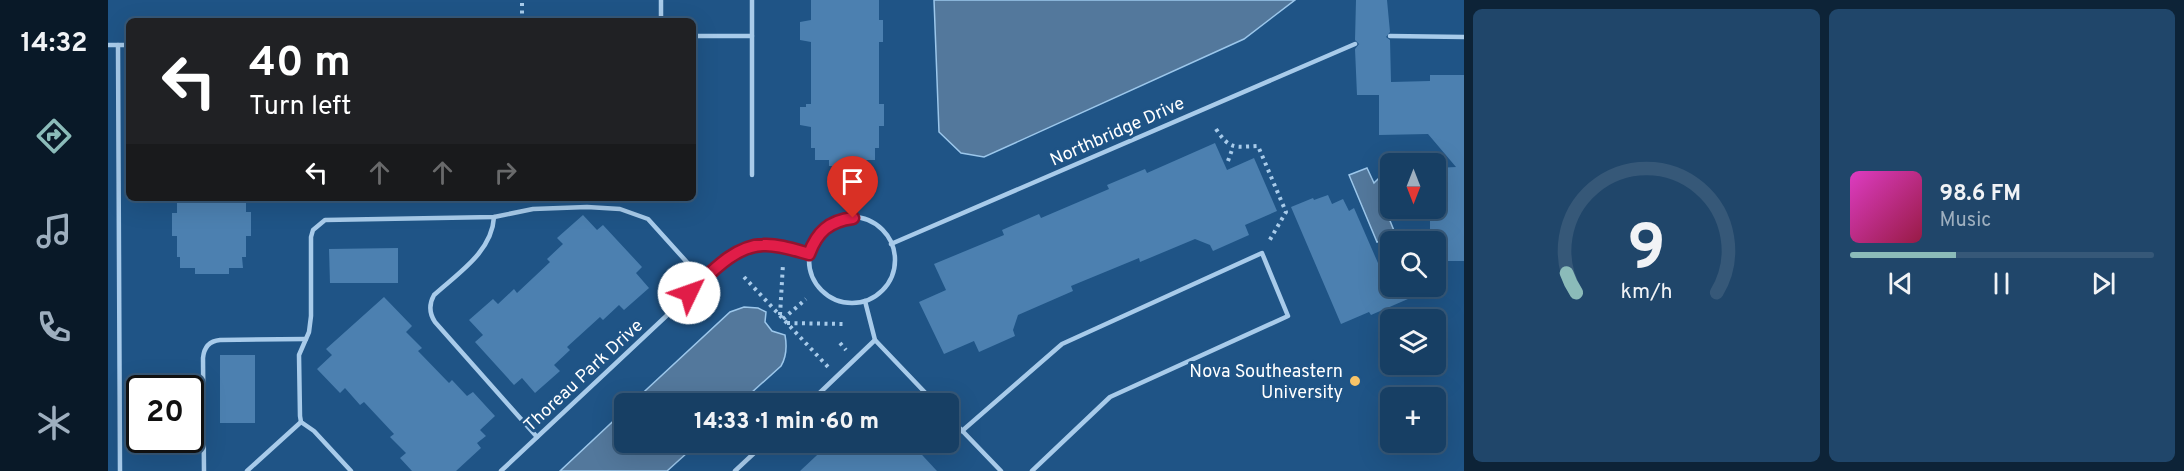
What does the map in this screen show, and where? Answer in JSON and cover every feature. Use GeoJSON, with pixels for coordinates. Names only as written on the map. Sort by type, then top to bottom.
{"type":"FeatureCollection","features":[{"type":"Feature","properties":{"kind":"lane"},"geometry":{"type":"LineString","coordinates":[[661,0],[661,18]]}},
{"type":"Feature","properties":{"kind":"lane"},"geometry":{"type":"LineString","coordinates":[[752,0],[752,175]]}},
{"type":"Feature","properties":{"kind":"lane"},"geometry":{"type":"LineString","coordinates":[[696,36],[752,36]]}},
{"type":"Feature","properties":{"kind":"lane"},"geometry":{"type":"LineString","coordinates":[[1390,36],[1464,37]]}},
{"type":"Feature","properties":{"kind":"lane","name":"Northbridge Drive"},"geometry":{"type":"LineString","coordinates":[[891,244],[1355,44]]}},
{"type":"Feature","properties":{"kind":"lane"},"geometry":{"type":"LineString","coordinates":[[108,45],[126,45]]}},
{"type":"Feature","properties":{"kind":"lane"},"geometry":{"type":"LineString","coordinates":[[118,45],[120,471]]}},
{"type":"Feature","properties":{"kind":"lane"},"geometry":{"type":"LineString","coordinates":[[301,422],[298,365],[311,316],[311,237],[318,224],[331,219],[494,217],[533,209],[587,207],[620,209],[648,219],[703,280]]}},
{"type":"Feature","properties":{"kind":"lane"},"geometry":{"type":"LineString","coordinates":[[494,217],[494,228],[486,246],[434,295],[430,311],[435,322],[537,437]]}},
{"type":"Feature","properties":{"kind":"lane"},"geometry":{"type":"LineString","coordinates":[[841,219],[865,220],[876,225],[885,233],[891,244],[894,267],[891,278],[876,296],[865,301],[840,302],[819,289],[813,278],[809,266],[809,254],[813,242],[820,232],[841,219]]}},
{"type":"Feature","properties":{"kind":"lane","name":"Thoreau Park Drive"},"geometry":{"type":"LineString","coordinates":[[501,471],[726,260],[747,248],[771,245],[809,254]]}},
{"type":"Feature","properties":{"kind":"lane"},"geometry":{"type":"LineString","coordinates":[[962,431],[1062,344],[1262,253],[1288,316],[1110,397],[1032,471]]}},
{"type":"Feature","properties":{"kind":"lane"},"geometry":{"type":"LineString","coordinates":[[865,301],[875,340],[926,393]]}},
{"type":"Feature","properties":{"kind":"lane"},"geometry":{"type":"LineString","coordinates":[[204,471],[203,358],[205,348],[209,343],[220,340],[306,339]]}},
{"type":"Feature","properties":{"kind":"lane"},"geometry":{"type":"LineString","coordinates":[[819,393],[875,340]]}},
{"type":"Feature","properties":{"kind":"lane"},"geometry":{"type":"LineString","coordinates":[[247,471],[301,422]]}},
{"type":"Feature","properties":{"kind":"lane"},"geometry":{"type":"LineString","coordinates":[[301,422],[314,431],[351,471]]}},
{"type":"Feature","properties":{"kind":"lane"},"geometry":{"type":"LineString","coordinates":[[959,428],[1001,471]]}},
{"type":"Feature","properties":{"kind":"lane"},"geometry":{"type":"LineString","coordinates":[[735,471],[754,453]]}},
{"type":"Feature","properties":{"kind":"path"},"geometry":{"type":"LineString","coordinates":[[522,0],[522,18]]}},
{"type":"Feature","properties":{"kind":"path"},"geometry":{"type":"LineString","coordinates":[[1216,129],[1226,143],[1233,147],[1258,146],[1286,212],[1262,253]]}},
{"type":"Feature","properties":{"kind":"path"},"geometry":{"type":"LineString","coordinates":[[1228,161],[1233,147]]}},
{"type":"Feature","properties":{"kind":"path"},"geometry":{"type":"LineString","coordinates":[[783,264],[783,319]]}},
{"type":"Feature","properties":{"kind":"path"},"geometry":{"type":"LineString","coordinates":[[744,277],[836,376]]}},
{"type":"Feature","properties":{"kind":"path"},"geometry":{"type":"LineString","coordinates":[[783,319],[806,299]]}},
{"type":"Feature","properties":{"kind":"path"},"geometry":{"type":"LineString","coordinates":[[783,319],[846,324]]}},
{"type":"Feature","properties":{"kind":"water"},"geometry":{"type":"Polygon","coordinates":[[[934,0],[1295,0],[1244,39],[984,157],[961,153],[939,132],[934,0]]]}},
{"type":"Feature","properties":{"kind":"water"},"geometry":{"type":"Polygon","coordinates":[[[1367,168],[1374,183],[1380,177],[1380,219],[1389,219],[1394,231],[1380,231],[1380,241],[1377,242],[1349,175],[1367,168]]]}},
{"type":"Feature","properties":{"kind":"water"},"geometry":{"type":"Polygon","coordinates":[[[744,307],[758,308],[766,312],[765,322],[772,331],[785,335],[786,347],[781,366],[751,393],[643,393],[730,312],[744,307]]]}},
{"type":"Feature","properties":{"kind":"water"},"geometry":{"type":"Polygon","coordinates":[[[614,420],[614,453],[687,453],[667,471],[560,471],[614,420]]]}},
{"type":"Feature","properties":{"kind":"building"},"geometry":{"type":"Polygon","coordinates":[[[811,0],[879,0],[879,20],[883,20],[883,42],[879,42],[879,104],[884,104],[884,126],[879,126],[879,148],[875,148],[875,160],[861,160],[861,166],[829,166],[829,160],[815,160],[815,148],[811,148],[811,127],[800,125],[800,107],[811,104],[811,42],[800,40],[800,22],[811,20],[811,0]]]}},
{"type":"Feature","properties":{"kind":"building"},"geometry":{"type":"Polygon","coordinates":[[[1356,0],[1387,0],[1390,32],[1386,37],[1390,40],[1391,82],[1430,81],[1430,75],[1464,75],[1464,261],[1446,261],[1446,231],[1430,231],[1430,219],[1446,219],[1446,168],[1456,167],[1428,134],[1379,135],[1379,95],[1357,95],[1355,49],[1359,44],[1355,40],[1356,0]]]}},
{"type":"Feature","properties":{"kind":"building"},"geometry":{"type":"Polygon","coordinates":[[[1215,143],[1227,170],[1254,158],[1277,211],[1245,225],[1249,235],[1213,251],[1210,245],[1195,239],[1140,262],[1139,258],[1071,286],[1073,291],[1018,315],[1013,330],[1015,336],[979,352],[974,341],[944,354],[919,302],[946,290],[934,264],[1004,235],[1002,230],[1039,214],[1041,218],[1109,189],[1107,185],[1145,169],[1147,173],[1215,143]]]}},
{"type":"Feature","properties":{"kind":"building"},"geometry":{"type":"Polygon","coordinates":[[[1328,195],[1332,204],[1343,199],[1349,211],[1354,208],[1380,268],[1380,297],[1413,297],[1380,309],[1371,315],[1369,312],[1341,324],[1291,207],[1313,198],[1314,200],[1328,195]]]}},
{"type":"Feature","properties":{"kind":"building"},"geometry":{"type":"Polygon","coordinates":[[[177,201],[246,201],[246,212],[251,212],[251,236],[246,236],[246,257],[242,257],[243,268],[229,268],[229,274],[195,274],[195,268],[180,268],[180,257],[177,257],[177,236],[172,236],[172,213],[177,213],[177,201]]]}},
{"type":"Feature","properties":{"kind":"building"},"geometry":{"type":"Polygon","coordinates":[[[583,215],[597,230],[603,225],[642,267],[636,273],[649,288],[624,310],[619,305],[603,320],[600,317],[567,347],[570,350],[554,365],[560,371],[535,393],[522,378],[514,385],[475,342],[483,335],[469,320],[493,299],[498,304],[514,289],[517,293],[550,262],[547,259],[563,244],[557,238],[583,215]]]}},
{"type":"Feature","properties":{"kind":"building"},"geometry":{"type":"Polygon","coordinates":[[[398,248],[398,283],[330,283],[329,249],[398,248]]]}},
{"type":"Feature","properties":{"kind":"building"},"geometry":{"type":"Polygon","coordinates":[[[384,297],[412,326],[406,332],[422,348],[418,351],[449,383],[452,380],[467,396],[473,392],[495,416],[480,430],[486,436],[477,443],[481,448],[456,471],[412,471],[400,458],[406,453],[390,437],[394,434],[364,402],[360,405],[345,388],[340,393],[317,369],[332,355],[326,349],[384,297]]]}},
{"type":"Feature","properties":{"kind":"building"},"geometry":{"type":"Polygon","coordinates":[[[220,355],[255,355],[255,423],[220,423],[220,355]]]}},
{"type":"Feature","properties":{"kind":"building"},"geometry":{"type":"Polygon","coordinates":[[[819,453],[920,453],[937,471],[800,471],[819,453]]]}},
{"type":"Feature","properties":{"kind":"place","name":"Nova Southeastern University"},"geometry":{"type":"Point","coordinates":[1355,381]}},
{"type":"Feature","properties":{"kind":"route"},"geometry":{"type":"LineString","coordinates":[[689,293],[726,260],[740,251],[771,245],[809,254],[820,232],[841,219],[853,218]]}}]}
